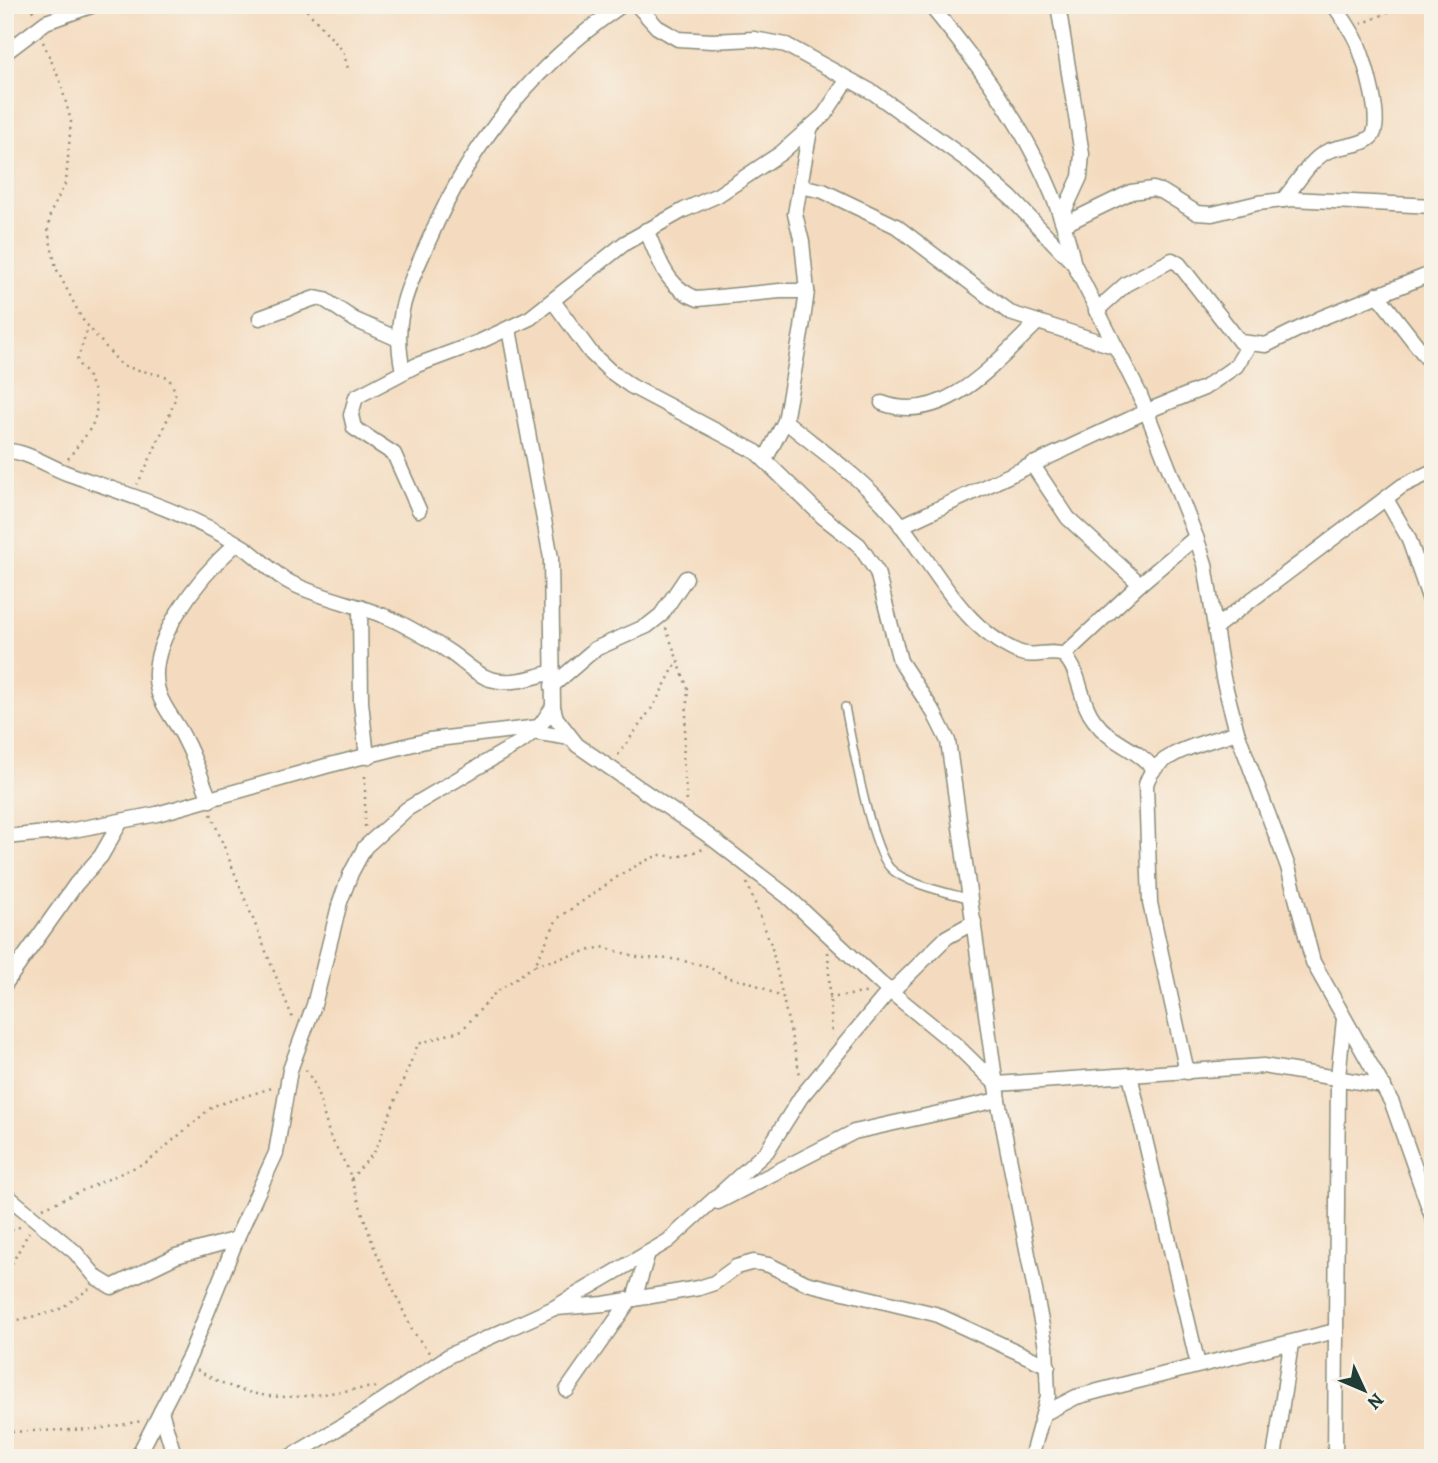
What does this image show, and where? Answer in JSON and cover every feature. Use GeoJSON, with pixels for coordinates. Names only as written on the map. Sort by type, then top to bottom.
{"type":"FeatureCollection","features":[{"type":"Feature","properties":{"kind":"street"},"geometry":{"type":"LineString","coordinates":[[5,52],[46,22],[93,5]]}},
{"type":"Feature","properties":{"kind":"street"},"geometry":{"type":"LineString","coordinates":[[404,371],[398,339],[406,286],[436,220],[468,160],[497,121],[533,82],[581,35],[622,5]]}},
{"type":"Feature","properties":{"kind":"street"},"geometry":{"type":"LineString","coordinates":[[637,5],[657,27],[678,38],[771,41],[786,45],[848,79],[896,108],[967,160],[1011,198],[1074,264]]}},
{"type":"Feature","properties":{"kind":"street"},"geometry":{"type":"LineString","coordinates":[[930,5],[1007,108],[1063,220],[1074,264],[1147,411],[1196,537],[1217,626],[1223,678],[1237,732],[1288,867],[1313,962],[1343,1019],[1384,1086],[1433,1219]]}},
{"type":"Feature","properties":{"kind":"street"},"geometry":{"type":"LineString","coordinates":[[1058,5],[1082,154],[1080,177],[1063,220]]}},
{"type":"Feature","properties":{"kind":"street"},"geometry":{"type":"LineString","coordinates":[[1283,200],[1318,157],[1328,150],[1370,139],[1374,133],[1375,109],[1364,62],[1334,5]]}},
{"type":"Feature","properties":{"kind":"street"},"geometry":{"type":"LineString","coordinates":[[419,510],[394,454],[355,428],[351,415],[356,397],[404,371],[509,328],[553,302],[625,243],[718,195],[810,130],[824,115],[848,79]]}},
{"type":"Feature","properties":{"kind":"street"},"geometry":{"type":"LineString","coordinates":[[765,460],[785,421],[807,291],[802,242],[795,214],[810,130]]}},
{"type":"Feature","properties":{"kind":"street"},"geometry":{"type":"LineString","coordinates":[[800,186],[823,191],[896,226],[1010,313],[1113,346]]}},
{"type":"Feature","properties":{"kind":"street"},"geometry":{"type":"LineString","coordinates":[[1063,220],[1131,192],[1153,189],[1163,192],[1197,214],[1226,213],[1258,203],[1283,200],[1433,206]]}},
{"type":"Feature","properties":{"kind":"street"},"geometry":{"type":"LineString","coordinates":[[646,230],[664,273],[675,288],[686,295],[698,299],[807,291]]}},
{"type":"Feature","properties":{"kind":"street"},"geometry":{"type":"LineString","coordinates":[[1096,311],[1126,284],[1172,260],[1179,264],[1231,334],[1249,345],[1266,345],[1377,294],[1433,273]]}},
{"type":"Feature","properties":{"kind":"street"},"geometry":{"type":"LineString","coordinates":[[1377,294],[1433,366]]}},
{"type":"Feature","properties":{"kind":"street"},"geometry":{"type":"LineString","coordinates":[[260,318],[315,298],[325,300],[355,320],[398,339]]}},
{"type":"Feature","properties":{"kind":"street"},"geometry":{"type":"LineString","coordinates":[[553,302],[591,353],[631,386],[728,436],[765,460],[823,517],[847,533],[870,558],[877,572],[900,661],[934,713],[948,741],[998,1100],[1048,1366],[1045,1413],[1031,1458]]}},
{"type":"Feature","properties":{"kind":"street"},"geometry":{"type":"LineString","coordinates":[[882,403],[898,409],[925,408],[946,401],[1038,322]]}},
{"type":"Feature","properties":{"kind":"street"},"geometry":{"type":"LineString","coordinates":[[509,328],[551,558],[553,707],[556,718],[571,738],[607,768],[721,844],[787,896],[889,992],[956,1045],[996,1084],[1263,1066],[1384,1086]]}},
{"type":"Feature","properties":{"kind":"street"},"geometry":{"type":"LineString","coordinates":[[901,526],[1214,382],[1236,366],[1249,345]]}},
{"type":"Feature","properties":{"kind":"street"},"geometry":{"type":"LineString","coordinates":[[785,421],[851,474],[901,526],[953,595],[987,634],[1027,655],[1050,652],[1064,655],[1075,670],[1094,721],[1112,740],[1137,751],[1153,768]]}},
{"type":"Feature","properties":{"kind":"street"},"geometry":{"type":"LineString","coordinates":[[5,452],[14,451],[61,471],[129,494],[236,544],[290,583],[329,601],[360,607],[407,627],[490,679],[506,682],[552,679],[595,649],[647,626],[659,617],[686,578]]}},
{"type":"Feature","properties":{"kind":"street"},"geometry":{"type":"LineString","coordinates":[[1032,464],[1068,518],[1140,584]]}},
{"type":"Feature","properties":{"kind":"street"},"geometry":{"type":"LineString","coordinates":[[1217,626],[1294,565],[1419,475],[1433,471]]}},
{"type":"Feature","properties":{"kind":"street"},"geometry":{"type":"LineString","coordinates":[[1386,499],[1408,537],[1433,609]]}},
{"type":"Feature","properties":{"kind":"street"},"geometry":{"type":"LineString","coordinates":[[1064,655],[1140,584],[1196,537]]}},
{"type":"Feature","properties":{"kind":"street"},"geometry":{"type":"LineString","coordinates":[[208,800],[184,738],[159,692],[155,667],[157,652],[188,597],[209,569],[236,544]]}},
{"type":"Feature","properties":{"kind":"street"},"geometry":{"type":"LineString","coordinates":[[360,607],[361,702],[367,757]]}},
{"type":"Feature","properties":{"kind":"street"},"geometry":{"type":"LineString","coordinates":[[137,1458],[186,1363],[276,1153],[288,1081],[296,1052],[314,1005],[340,902],[365,847],[407,809],[486,766],[536,729],[553,707]]}},
{"type":"Feature","properties":{"kind":"street"},"geometry":{"type":"LineString","coordinates":[[5,837],[68,831],[121,821],[429,740],[536,729],[571,738]]}},
{"type":"Feature","properties":{"kind":"street"},"geometry":{"type":"LineString","coordinates":[[1186,1072],[1150,903],[1146,785],[1153,768],[1189,749],[1237,732]]}},
{"type":"Feature","properties":{"kind":"street"},"geometry":{"type":"LineString","coordinates":[[5,984],[63,902],[101,856],[121,821]]}},
{"type":"Feature","properties":{"kind":"street"},"geometry":{"type":"LineString","coordinates":[[288,1458],[364,1413],[437,1363],[552,1309],[668,1241],[766,1151],[805,1091],[889,992],[947,937],[974,922]]}},
{"type":"Feature","properties":{"kind":"street"},"geometry":{"type":"LineString","coordinates":[[1335,1458],[1338,1077],[1343,1019]]}},
{"type":"Feature","properties":{"kind":"street"},"geometry":{"type":"LineString","coordinates":[[1130,1075],[1198,1365]]}},
{"type":"Feature","properties":{"kind":"street"},"geometry":{"type":"LineString","coordinates":[[704,1209],[854,1132],[998,1100]]}},
{"type":"Feature","properties":{"kind":"street"},"geometry":{"type":"LineString","coordinates":[[5,1194],[75,1252],[101,1281],[112,1287],[120,1286],[176,1256],[237,1239]]}},
{"type":"Feature","properties":{"kind":"street"},"geometry":{"type":"LineString","coordinates":[[567,1390],[632,1300],[648,1253]]}},
{"type":"Feature","properties":{"kind":"street"},"geometry":{"type":"LineString","coordinates":[[552,1309],[632,1300],[699,1288],[714,1283],[736,1267],[754,1262],[806,1283],[935,1314],[1048,1366]]}},
{"type":"Feature","properties":{"kind":"street"},"geometry":{"type":"LineString","coordinates":[[1045,1413],[1087,1394],[1335,1331]]}},
{"type":"Feature","properties":{"kind":"street"},"geometry":{"type":"LineString","coordinates":[[1273,1458],[1291,1344]]}},
{"type":"Feature","properties":{"kind":"street"},"geometry":{"type":"LineString","coordinates":[[158,1415],[175,1458]]}},
{"type":"Feature","properties":{"kind":"lane"},"geometry":{"type":"LineString","coordinates":[[845,707],[867,807],[881,852],[891,868],[904,877],[971,899]]}},
{"type":"Feature","properties":{"kind":"path"},"geometry":{"type":"LineString","coordinates":[[302,5],[344,51],[349,72]]}},
{"type":"Feature","properties":{"kind":"path"},"geometry":{"type":"LineString","coordinates":[[1349,29],[1406,5]]}},
{"type":"Feature","properties":{"kind":"path"},"geometry":{"type":"LineString","coordinates":[[36,30],[60,81],[71,121],[66,182],[50,214],[50,247],[70,299],[88,327],[122,366],[128,370],[168,377],[174,389],[175,399],[155,442],[146,471],[129,494]]}},
{"type":"Feature","properties":{"kind":"path"},"geometry":{"type":"LineString","coordinates":[[61,471],[96,421],[90,382],[77,360],[88,327]]}},
{"type":"Feature","properties":{"kind":"path"},"geometry":{"type":"LineString","coordinates":[[659,617],[678,660],[689,700],[683,759],[687,820]]}},
{"type":"Feature","properties":{"kind":"path"},"geometry":{"type":"LineString","coordinates":[[607,768],[654,705],[678,660]]}},
{"type":"Feature","properties":{"kind":"path"},"geometry":{"type":"LineString","coordinates":[[365,847],[367,757]]}},
{"type":"Feature","properties":{"kind":"path"},"geometry":{"type":"LineString","coordinates":[[208,800],[275,980],[302,1038]]}},
{"type":"Feature","properties":{"kind":"path"},"geometry":{"type":"LineString","coordinates":[[535,965],[557,919],[623,873],[661,855],[677,857],[721,844]]}},
{"type":"Feature","properties":{"kind":"path"},"geometry":{"type":"LineString","coordinates":[[746,880],[771,944],[781,997],[805,1091]]}},
{"type":"Feature","properties":{"kind":"path"},"geometry":{"type":"LineString","coordinates":[[831,938],[827,962],[833,1040]]}},
{"type":"Feature","properties":{"kind":"path"},"geometry":{"type":"LineString","coordinates":[[351,1179],[375,1151],[418,1044],[462,1030],[495,993],[535,965],[591,949],[614,948],[640,958],[674,959],[707,966],[726,977],[753,983],[781,997]]}},
{"type":"Feature","properties":{"kind":"path"},"geometry":{"type":"LineString","coordinates":[[829,998],[889,992]]}},
{"type":"Feature","properties":{"kind":"path"},"geometry":{"type":"LineString","coordinates":[[296,1052],[315,1085],[323,1116],[351,1179],[373,1245],[412,1330],[437,1363]]}},
{"type":"Feature","properties":{"kind":"path"},"geometry":{"type":"LineString","coordinates":[[5,1276],[35,1220],[48,1204],[149,1161],[213,1106],[269,1090],[288,1081]]}},
{"type":"Feature","properties":{"kind":"path"},"geometry":{"type":"LineString","coordinates":[[5,1233],[35,1220]]}},
{"type":"Feature","properties":{"kind":"path"},"geometry":{"type":"LineString","coordinates":[[5,1323],[57,1311],[101,1281]]}},
{"type":"Feature","properties":{"kind":"path"},"geometry":{"type":"LineString","coordinates":[[186,1363],[225,1386],[254,1396],[284,1399],[379,1386]]}},
{"type":"Feature","properties":{"kind":"path"},"geometry":{"type":"LineString","coordinates":[[5,1432],[98,1429],[158,1415]]}}]}
